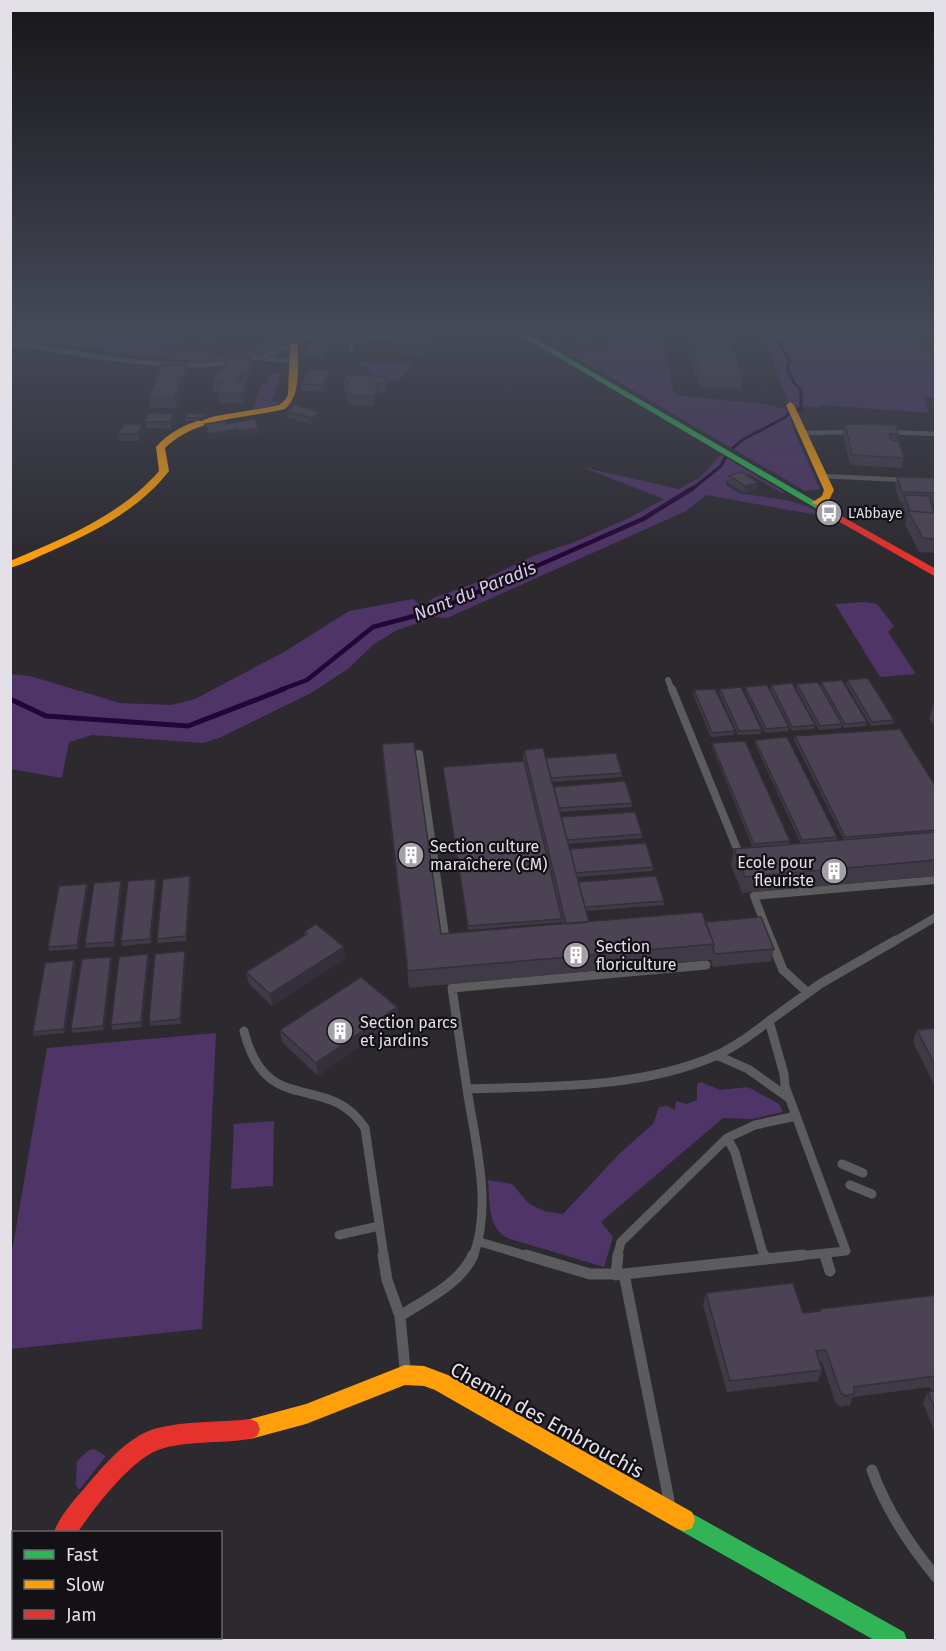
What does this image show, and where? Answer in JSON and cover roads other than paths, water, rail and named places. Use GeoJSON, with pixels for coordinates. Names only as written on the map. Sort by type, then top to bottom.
{"type":"FeatureCollection","features":[{"type":"Feature","properties":{"kind":"street"},"geometry":{"type":"LineString","coordinates":[[10,566],[102,520],[156,483],[164,471],[160,447],[169,437],[210,421],[267,412],[283,406]]}},
{"type":"Feature","properties":{"kind":"street"},"geometry":{"type":"LineString","coordinates":[[649,406],[936,574]]}},
{"type":"Feature","properties":{"kind":"street"},"geometry":{"type":"LineString","coordinates":[[792,409],[829,493],[816,503]]}},
{"type":"Feature","properties":{"kind":"street","name":"Chemin des Embrouchis"},"geometry":{"type":"LineString","coordinates":[[66,1531],[72,1520],[127,1461],[151,1441],[245,1430],[291,1419],[405,1376],[424,1376],[441,1382],[896,1641]]}},
{"type":"Feature","properties":{"kind":"lane"},"geometry":{"type":"LineString","coordinates":[[802,433],[858,432]]}},
{"type":"Feature","properties":{"kind":"lane"},"geometry":{"type":"LineString","coordinates":[[879,432],[936,434]]}},
{"type":"Feature","properties":{"kind":"lane"},"geometry":{"type":"LineString","coordinates":[[823,476],[916,481]]}},
{"type":"Feature","properties":{"kind":"lane"},"geometry":{"type":"LineString","coordinates":[[668,680],[738,856],[750,855]]}},
{"type":"Feature","properties":{"kind":"lane"},"geometry":{"type":"LineString","coordinates":[[409,755],[419,754],[446,946],[457,945]]}},
{"type":"Feature","properties":{"kind":"lane"},"geometry":{"type":"LineString","coordinates":[[807,992],[783,969],[754,896],[936,880]]}},
{"type":"Feature","properties":{"kind":"lane"},"geometry":{"type":"LineString","coordinates":[[467,1089],[632,1078],[685,1067],[739,1043],[807,992],[936,917]]}},
{"type":"Feature","properties":{"kind":"lane"},"geometry":{"type":"LineString","coordinates":[[400,1316],[450,1283],[472,1260],[480,1242],[480,1203],[467,1089],[452,988],[706,965]]}},
{"type":"Feature","properties":{"kind":"lane"},"geometry":{"type":"LineString","coordinates":[[480,1242],[590,1274],[620,1274],[846,1251],[789,1098],[769,1021]]}},
{"type":"Feature","properties":{"kind":"lane"},"geometry":{"type":"LineString","coordinates":[[244,1031],[252,1058],[258,1068],[272,1081],[294,1092],[344,1103],[357,1112],[365,1128],[387,1280],[400,1316],[405,1376]]}},
{"type":"Feature","properties":{"kind":"lane"},"geometry":{"type":"LineString","coordinates":[[716,1055],[748,1070],[789,1098]]}},
{"type":"Feature","properties":{"kind":"lane"},"geometry":{"type":"LineString","coordinates":[[672,1513],[620,1274],[618,1249],[621,1242],[727,1138],[755,1125],[796,1116]]}},
{"type":"Feature","properties":{"kind":"lane"},"geometry":{"type":"LineString","coordinates":[[727,1138],[735,1152],[765,1259]]}},
{"type":"Feature","properties":{"kind":"lane"},"geometry":{"type":"LineString","coordinates":[[842,1164],[863,1173]]}},
{"type":"Feature","properties":{"kind":"lane"},"geometry":{"type":"LineString","coordinates":[[850,1185],[872,1194]]}},
{"type":"Feature","properties":{"kind":"lane"},"geometry":{"type":"LineString","coordinates":[[339,1234],[379,1226]]}},
{"type":"Feature","properties":{"kind":"lane"},"geometry":{"type":"LineString","coordinates":[[824,1253],[830,1271]]}},
{"type":"Feature","properties":{"kind":"lane"},"geometry":{"type":"LineString","coordinates":[[872,1470],[878,1491],[898,1527],[936,1577]]}},
{"type":"Feature","properties":{"kind":"waterway","name":"Nant du Paradis"},"geometry":{"type":"LineString","coordinates":[[733,448],[742,440],[786,417],[788,413],[801,409],[801,406]]}},
{"type":"Feature","properties":{"kind":"waterway","name":"Nant du Paradis"},"geometry":{"type":"LineString","coordinates":[[691,490],[721,466],[725,458]]}},
{"type":"Feature","properties":{"kind":"waterway","name":"Nant du Paradis"},"geometry":{"type":"LineString","coordinates":[[280,690],[307,680],[373,627],[437,610],[643,519],[693,488]]}},
{"type":"Feature","properties":{"kind":"waterway","name":"Nant du Paradis"},"geometry":{"type":"LineString","coordinates":[[10,699],[46,716],[188,726],[284,689]]}},
{"type":"Feature","properties":{"kind":"place","name":"L'Abbaye"},"geometry":{"type":"Point","coordinates":[829,513]}},
{"type":"Feature","properties":{"kind":"place","name":"Section culture maraîchere (CM)"},"geometry":{"type":"Point","coordinates":[411,855]}},
{"type":"Feature","properties":{"kind":"place","name":"Ecole pour fleuriste"},"geometry":{"type":"Point","coordinates":[834,871]}},
{"type":"Feature","properties":{"kind":"place","name":"Section floriculture"},"geometry":{"type":"Point","coordinates":[576,955]}},
{"type":"Feature","properties":{"kind":"place","name":"Section parcs et jardins"},"geometry":{"type":"Point","coordinates":[340,1031]}}]}
